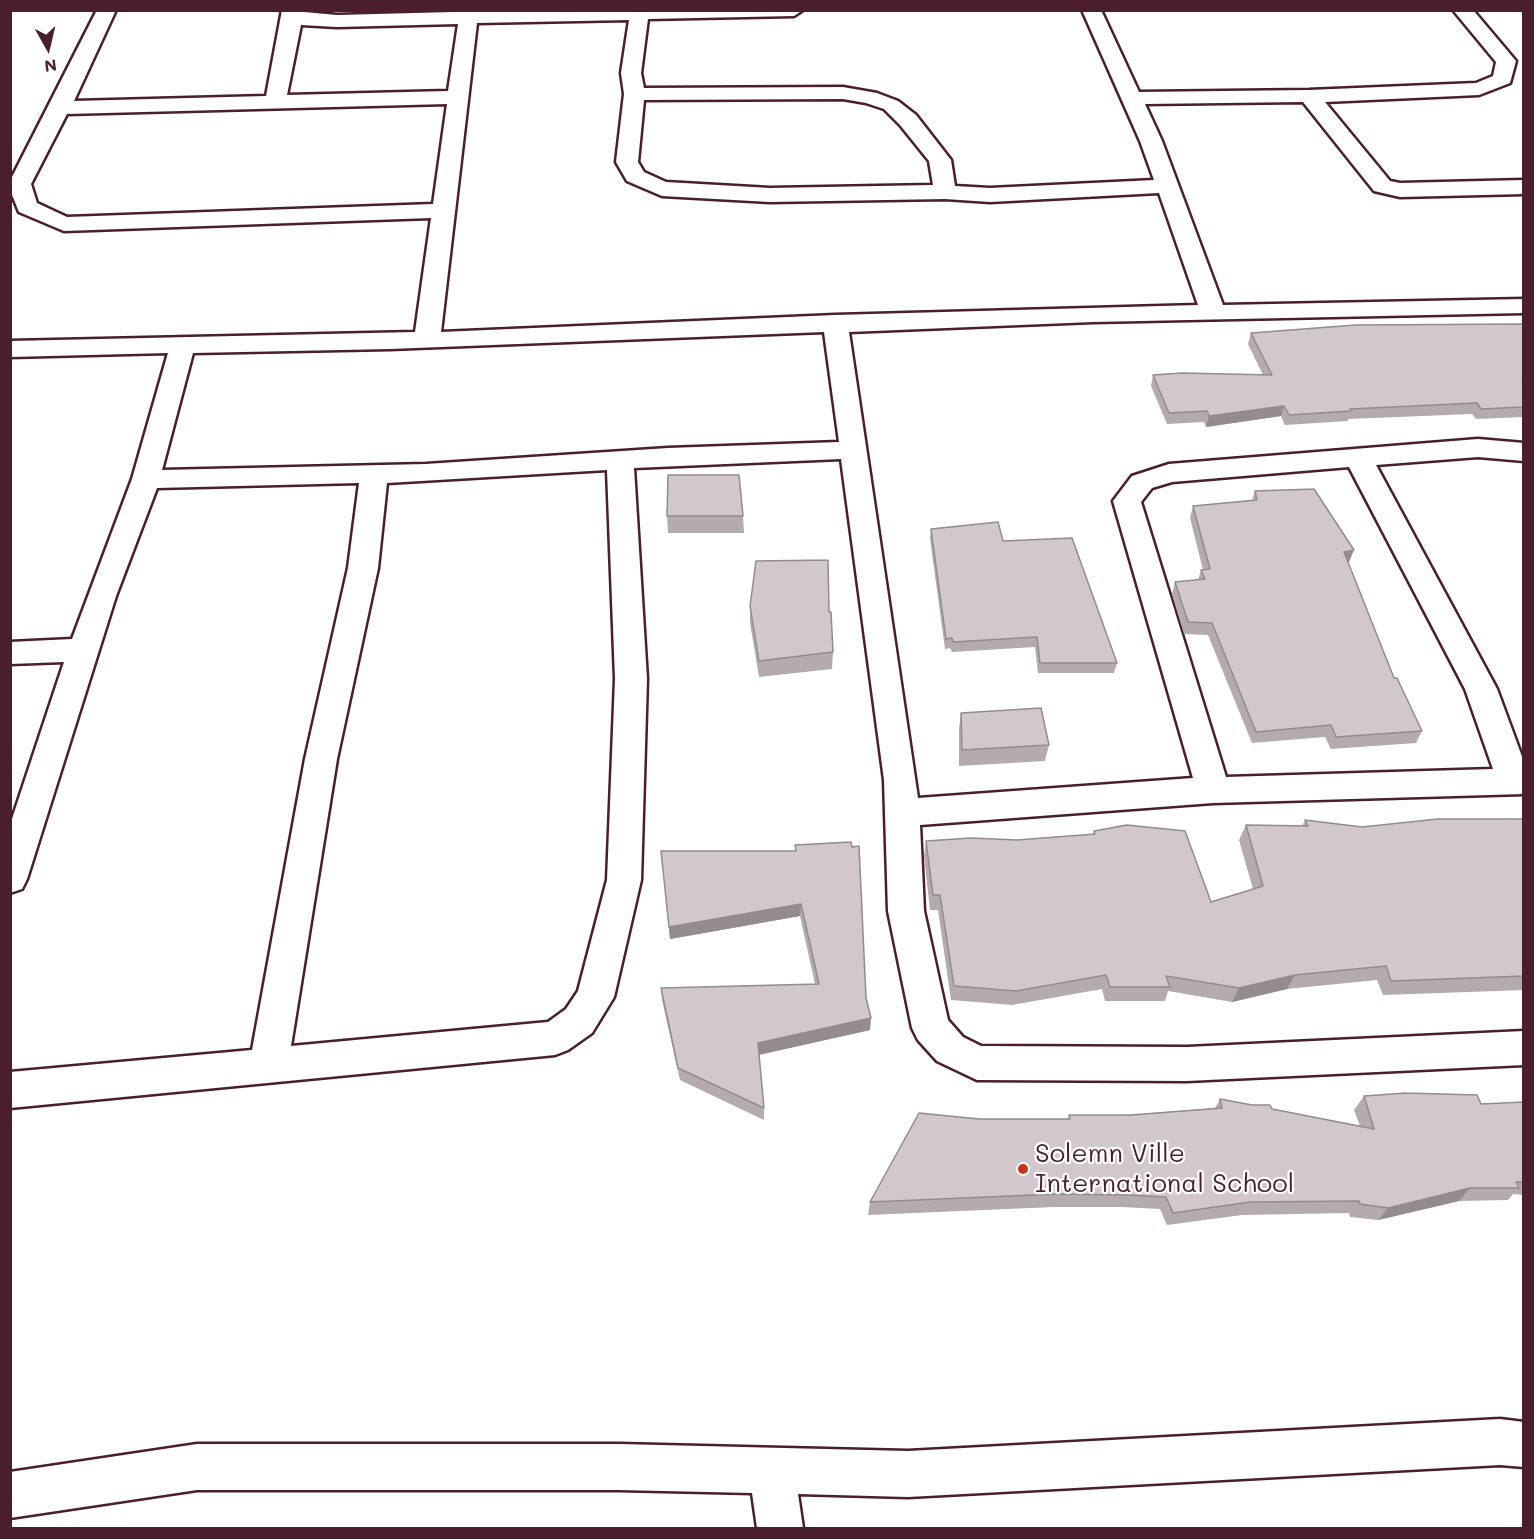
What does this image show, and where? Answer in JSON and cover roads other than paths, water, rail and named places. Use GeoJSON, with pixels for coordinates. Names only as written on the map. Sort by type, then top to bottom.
{"type":"FeatureCollection","features":[{"type":"Feature","properties":{"kind":"street"},"geometry":{"type":"LineString","coordinates":[[106,10],[60,108],[20,184],[27,207],[64,224],[444,211]]}},
{"type":"Feature","properties":{"kind":"street"},"geometry":{"type":"LineString","coordinates":[[275,102],[293,13],[302,19],[337,21],[468,20],[794,10]]}},
{"type":"Feature","properties":{"kind":"street"},"geometry":{"type":"LineString","coordinates":[[1091,10],[1151,141],[1213,312]]}},
{"type":"Feature","properties":{"kind":"street"},"geometry":{"type":"LineString","coordinates":[[1131,98],[1309,96],[1479,89],[1503,79],[1506,61],[1462,10]]}},
{"type":"Feature","properties":{"kind":"street"},"geometry":{"type":"LineString","coordinates":[[639,15],[631,73],[634,94],[627,162],[634,176],[662,189],[770,195],[945,192],[990,195],[1167,186]]}},
{"type":"Feature","properties":{"kind":"street"},"geometry":{"type":"LineString","coordinates":[[427,339],[468,20]]}},
{"type":"Feature","properties":{"kind":"street"},"geometry":{"type":"LineString","coordinates":[[634,94],[843,93],[870,97],[891,105],[908,120],[940,160],[945,192]]}},
{"type":"Feature","properties":{"kind":"street"},"geometry":{"type":"LineString","coordinates":[[1309,96],[1382,186],[1400,190],[1524,187]]}},
{"type":"Feature","properties":{"kind":"street"},"geometry":{"type":"LineString","coordinates":[[60,108],[459,97]]}},
{"type":"Feature","properties":{"kind":"street"},"geometry":{"type":"LineString","coordinates":[[10,349],[182,347],[835,323],[1524,306]]}},
{"type":"Feature","properties":{"kind":"street"},"geometry":{"type":"LineString","coordinates":[[835,323],[901,780],[906,911],[931,1028],[950,1049],[977,1063],[1187,1064],[1524,1048]]}},
{"type":"Feature","properties":{"kind":"street"},"geometry":{"type":"LineString","coordinates":[[10,879],[100,596],[146,479],[182,347]]}},
{"type":"Feature","properties":{"kind":"street"},"geometry":{"type":"LineString","coordinates":[[1213,790],[1127,501],[1142,482],[1169,472],[1478,448],[1524,452]]}},
{"type":"Feature","properties":{"kind":"street"},"geometry":{"type":"LineString","coordinates":[[146,479],[374,474],[853,450]]}},
{"type":"Feature","properties":{"kind":"street"},"geometry":{"type":"LineString","coordinates":[[902,813],[1213,790],[1519,781],[1481,689],[1358,458]]}},
{"type":"Feature","properties":{"kind":"street"},"geometry":{"type":"LineString","coordinates":[[10,1090],[555,1038],[579,1021],[595,997],[624,880],[631,679],[620,460]]}},
{"type":"Feature","properties":{"kind":"street"},"geometry":{"type":"LineString","coordinates":[[268,1067],[321,759],[363,568],[374,474]]}},
{"type":"Feature","properties":{"kind":"street"},"geometry":{"type":"LineString","coordinates":[[10,653],[84,650]]}},
{"type":"Feature","properties":{"kind":"street"},"geometry":{"type":"LineString","coordinates":[[10,1495],[197,1467],[619,1467],[908,1474],[1500,1442],[1524,1445]]}},
{"type":"Feature","properties":{"kind":"street"},"geometry":{"type":"LineString","coordinates":[[771,1471],[780,1528]]}},
{"type":"Feature","properties":{"kind":"place","name":"Solemn Ville International School"},"geometry":{"type":"Point","coordinates":[1023,1169]}}]}
